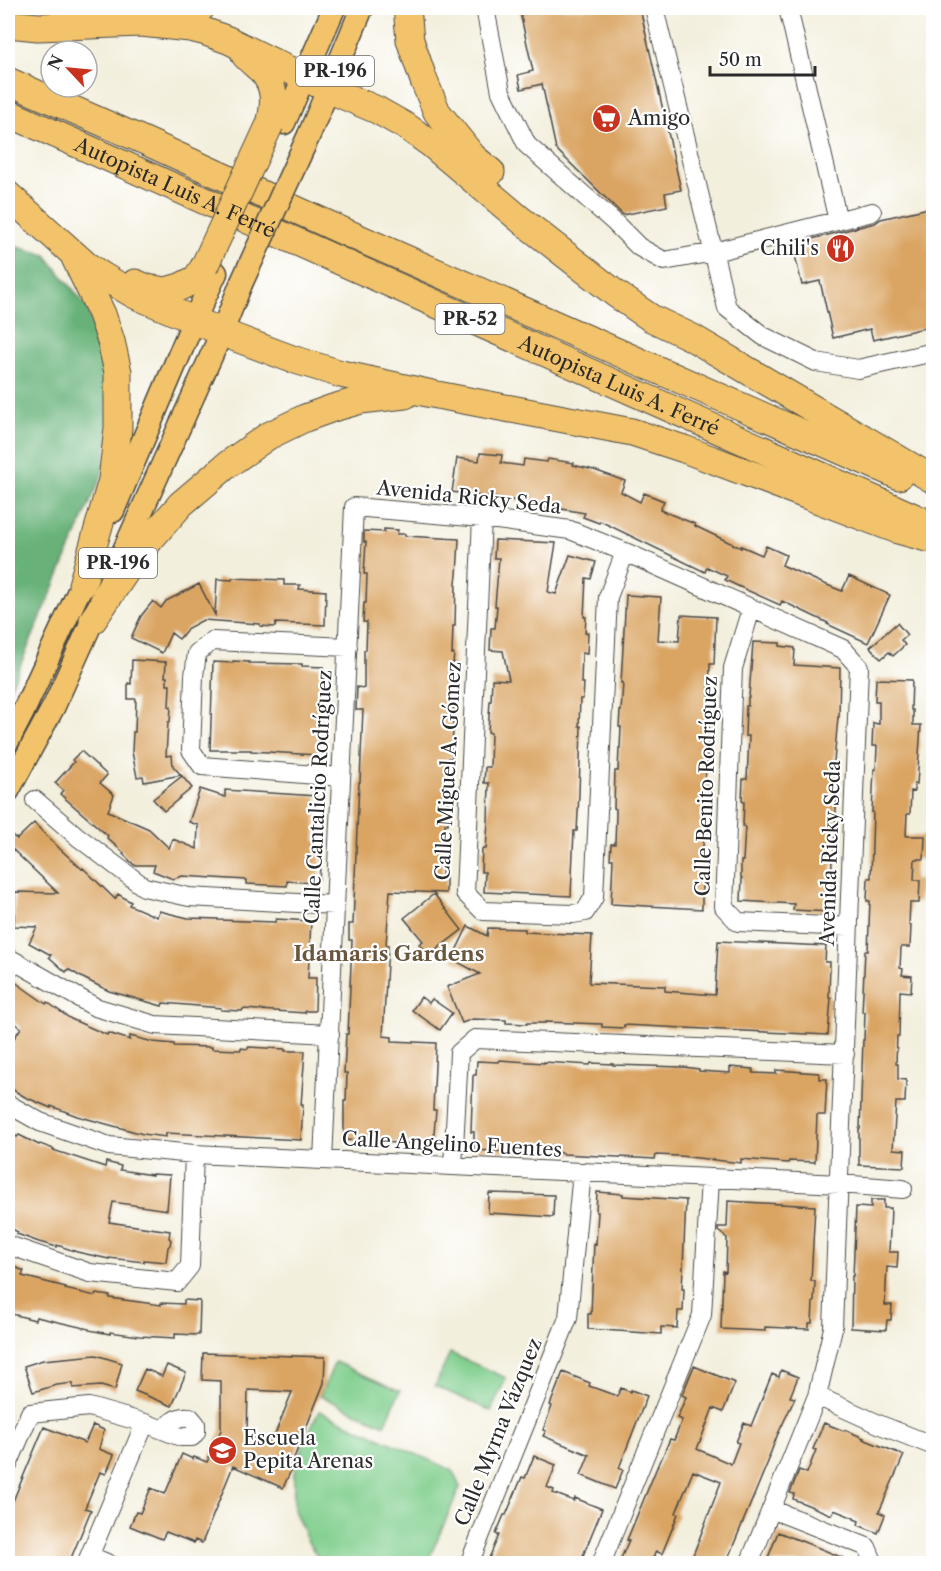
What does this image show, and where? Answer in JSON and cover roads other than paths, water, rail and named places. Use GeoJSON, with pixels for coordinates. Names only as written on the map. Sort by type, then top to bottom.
{"type":"FeatureCollection","features":[{"type":"Feature","properties":{"kind":"highway"},"geometry":{"type":"LineString","coordinates":[[141,23],[201,8]]}},
{"type":"Feature","properties":{"kind":"highway"},"geometry":{"type":"LineString","coordinates":[[407,8],[410,40],[433,102],[443,120],[473,157],[599,264],[691,337]]}},
{"type":"Feature","properties":{"kind":"highway"},"geometry":{"type":"LineString","coordinates":[[8,24],[38,27],[141,23],[189,28],[236,44],[377,110],[431,144],[521,220],[616,294],[651,318],[691,337],[933,480]]}},
{"type":"Feature","properties":{"kind":"highway"},"geometry":{"type":"LineString","coordinates":[[72,252],[147,288],[166,291],[180,287],[210,270],[277,123],[272,88],[263,73],[236,44]]}},
{"type":"Feature","properties":{"kind":"highway","name":"Autopista Luis A. Ferré"},"geometry":{"type":"LineString","coordinates":[[8,81],[366,242],[933,491]]}},
{"type":"Feature","properties":{"kind":"highway","name":"Autopista Luis A. Ferré"},"geometry":{"type":"LineString","coordinates":[[8,112],[933,526]]}},
{"type":"Feature","properties":{"kind":"highway"},"geometry":{"type":"LineString","coordinates":[[8,195],[86,265],[135,295],[222,332],[302,362],[341,374],[432,394],[632,432],[684,449],[898,530],[933,540]]}},
{"type":"Feature","properties":{"kind":"highway"},"geometry":{"type":"LineString","coordinates":[[72,252],[102,314],[118,372],[118,428],[112,480],[82,585]]}},
{"type":"Feature","properties":{"kind":"highway"},"geometry":{"type":"LineString","coordinates":[[93,620],[134,559],[181,504],[227,465],[268,436],[305,418],[361,400],[432,394]]}},
{"type":"Feature","properties":{"kind":"main road","name":"PR-196"},"geometry":{"type":"LineString","coordinates":[[8,791],[54,706],[309,135],[316,83],[334,8]]}},
{"type":"Feature","properties":{"kind":"main road","name":"PR-196"},"geometry":{"type":"LineString","coordinates":[[277,123],[316,83],[362,8]]}},
{"type":"Feature","properties":{"kind":"main road","name":"PR-196"},"geometry":{"type":"LineString","coordinates":[[8,741],[82,585],[194,320],[210,270]]}},
{"type":"Feature","properties":{"kind":"street"},"geometry":{"type":"LineString","coordinates":[[485,8],[501,92],[527,146],[613,221],[639,247],[664,261],[714,252],[872,212]]}},
{"type":"Feature","properties":{"kind":"street"},"geometry":{"type":"LineString","coordinates":[[654,8],[728,308],[763,336],[816,362],[858,369],[933,352]]}},
{"type":"Feature","properties":{"kind":"street"},"geometry":{"type":"LineString","coordinates":[[788,8],[838,221]]}},
{"type":"Feature","properties":{"kind":"street","name":"Avenida Ricky Seda"},"geometry":{"type":"LineString","coordinates":[[354,507],[482,518],[570,530],[625,552],[843,649],[859,668],[833,1328],[817,1396],[749,1563]]}},
{"type":"Feature","properties":{"kind":"street","name":"Calle Cantalicio Rodríguez"},"geometry":{"type":"LineString","coordinates":[[323,1161],[354,507]]}},
{"type":"Feature","properties":{"kind":"street","name":"Calle Miguel A. Gómez"},"geometry":{"type":"LineString","coordinates":[[482,518],[465,893],[483,911],[573,914],[585,912],[594,897],[608,597],[625,552]]}},
{"type":"Feature","properties":{"kind":"street","name":"Calle Benito Rodríguez"},"geometry":{"type":"LineString","coordinates":[[751,609],[732,668],[724,907],[738,922],[849,927]]}},
{"type":"Feature","properties":{"kind":"street"},"geometry":{"type":"LineString","coordinates":[[341,777],[201,766],[191,750],[194,676],[197,652],[212,641],[348,647]]}},
{"type":"Feature","properties":{"kind":"street"},"geometry":{"type":"LineString","coordinates":[[35,800],[78,837],[144,887],[189,897],[335,905]]}},
{"type":"Feature","properties":{"kind":"street"},"geometry":{"type":"LineString","coordinates":[[8,958],[95,1006],[155,1024],[330,1034]]}},
{"type":"Feature","properties":{"kind":"street"},"geometry":{"type":"LineString","coordinates":[[453,1166],[459,1053],[475,1040],[845,1054]]}},
{"type":"Feature","properties":{"kind":"street","name":"Calle Angelino Fuentes"},"geometry":{"type":"LineString","coordinates":[[8,1104],[40,1122],[109,1146],[194,1154],[323,1161],[840,1184],[903,1189]]}},
{"type":"Feature","properties":{"kind":"street"},"geometry":{"type":"LineString","coordinates":[[8,1245],[90,1274],[177,1282],[190,1266],[194,1154]]}},
{"type":"Feature","properties":{"kind":"street","name":"Calle Myrna Vázquez"},"geometry":{"type":"LineString","coordinates":[[469,1563],[568,1318],[582,1172]]}},
{"type":"Feature","properties":{"kind":"street"},"geometry":{"type":"LineString","coordinates":[[601,1563],[702,1315],[710,1179]]}},
{"type":"Feature","properties":{"kind":"street"},"geometry":{"type":"LineString","coordinates":[[817,1396],[933,1446]]}},
{"type":"Feature","properties":{"kind":"street"},"geometry":{"type":"LineString","coordinates":[[8,1465],[30,1413],[89,1407],[163,1429]]}},
{"type":"Feature","properties":{"kind":"street"},"geometry":{"type":"LineString","coordinates":[[109,1563],[88,1559],[145,1423]]}},
{"type":"Feature","properties":{"kind":"street"},"geometry":{"type":"LineString","coordinates":[[771,1509],[867,1546],[874,1563]]}},
{"type":"Feature","properties":{"kind":"place","name":"Amigo"},"geometry":{"type":"Point","coordinates":[607,118]}},
{"type":"Feature","properties":{"kind":"place","name":"Chili's"},"geometry":{"type":"Point","coordinates":[840,248]}},
{"type":"Feature","properties":{"kind":"place","name":"Escuela Pepita Arenas"},"geometry":{"type":"Point","coordinates":[222,1450]}},
{"type":"Feature","properties":{"kind":"district","name":"Idamaris Gardens"},"geometry":{"type":"Point","coordinates":[389,953]}}]}
